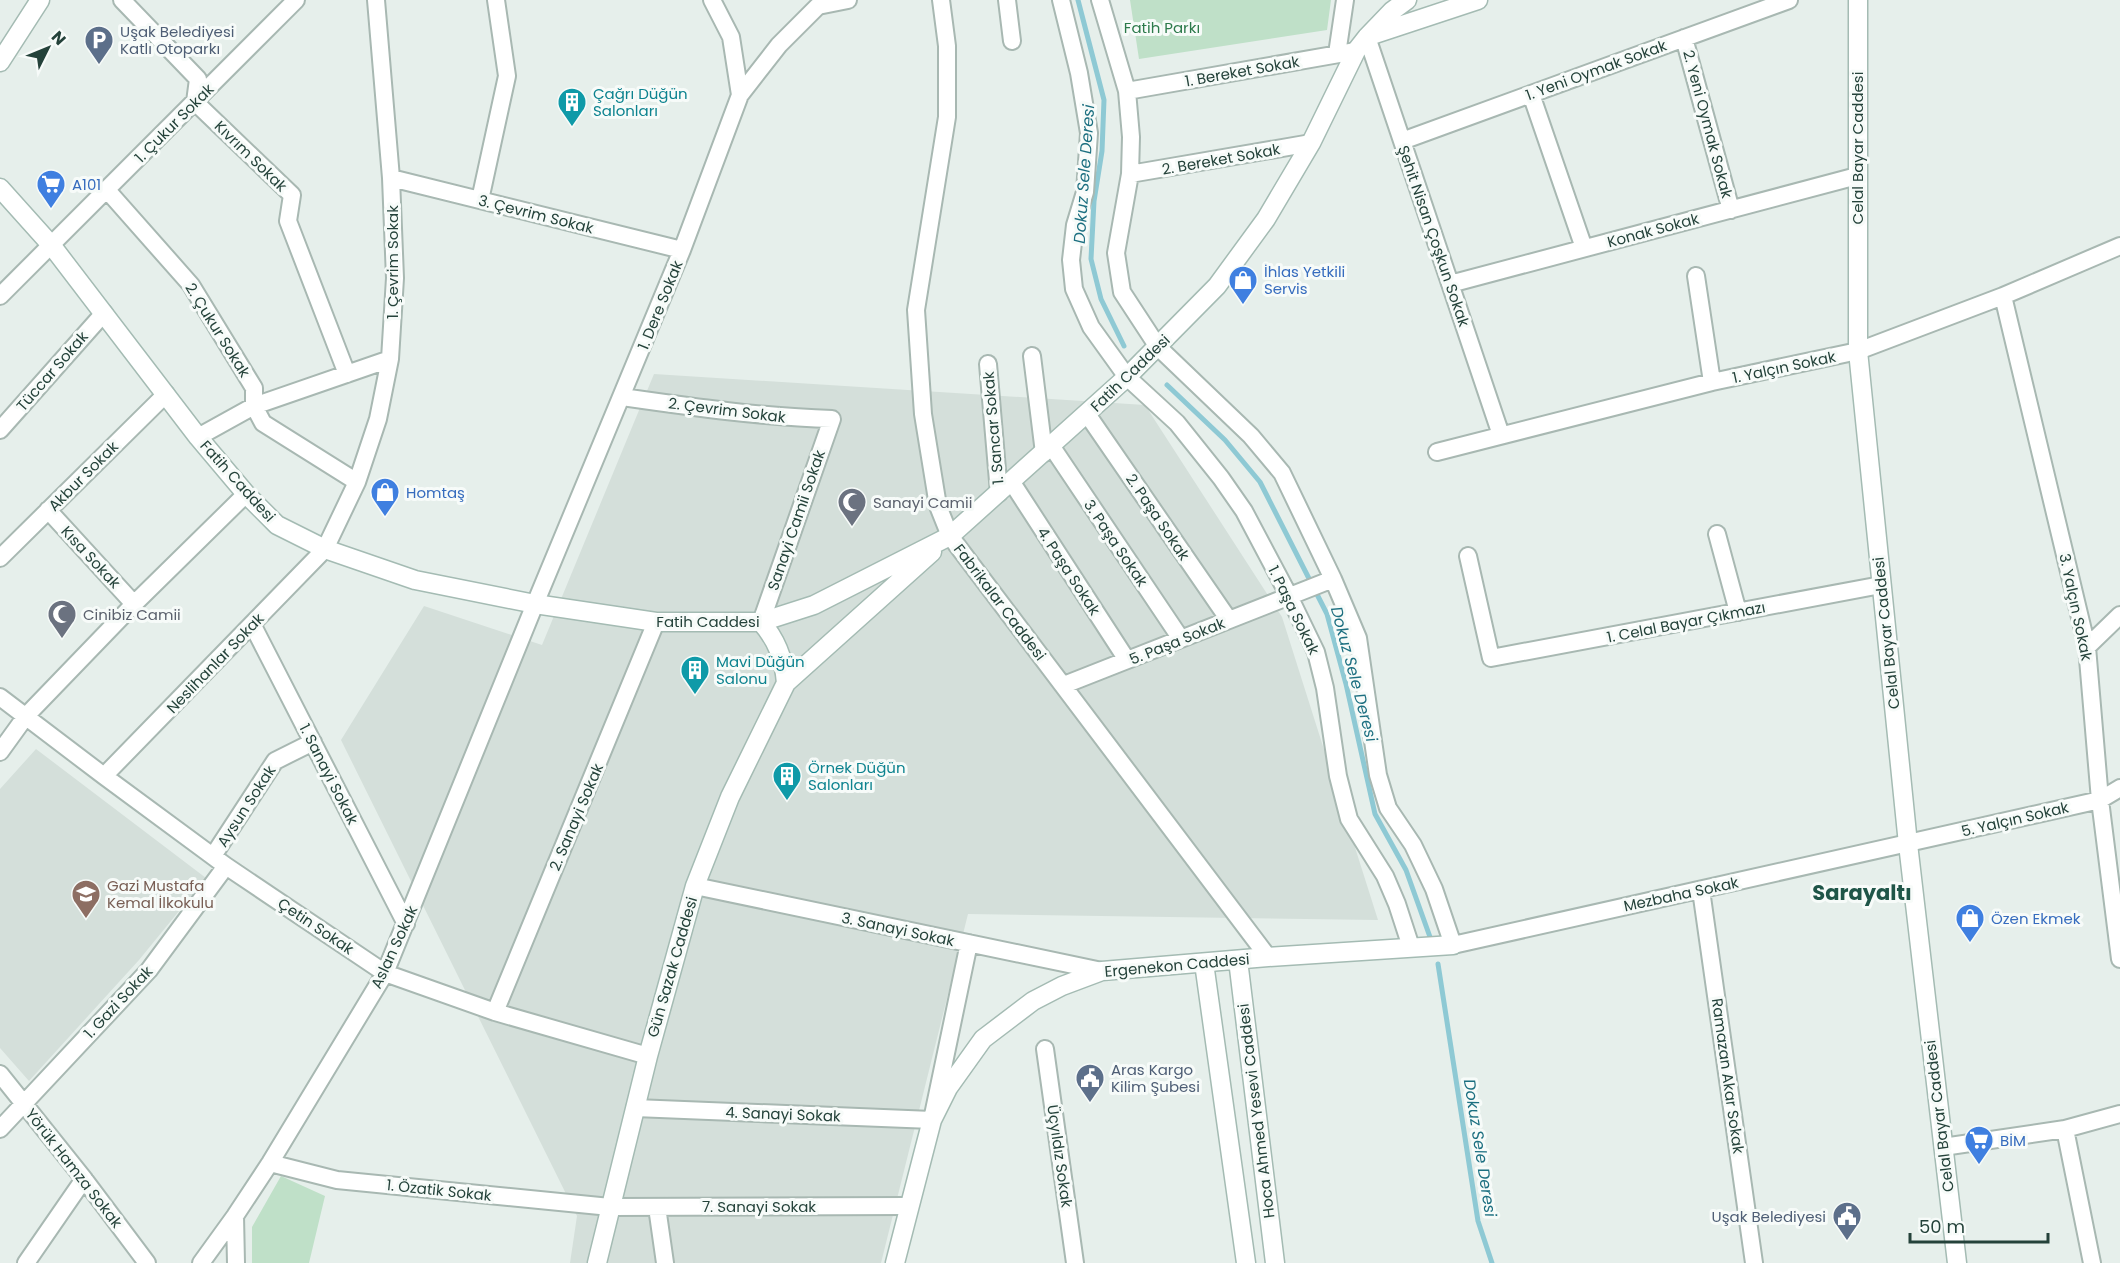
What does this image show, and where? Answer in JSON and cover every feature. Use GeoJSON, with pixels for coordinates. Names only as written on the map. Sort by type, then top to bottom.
{"type":"FeatureCollection","features":[{"type":"Feature","properties":{"kind":"street"},"geometry":{"type":"LineString","coordinates":[[0,62],[40,0]]}},
{"type":"Feature","properties":{"kind":"street"},"geometry":{"type":"LineString","coordinates":[[122,0],[198,79],[195,102]]}},
{"type":"Feature","properties":{"kind":"street","name":"1. Çukur Sokak"},"geometry":{"type":"LineString","coordinates":[[0,296],[297,0]]}},
{"type":"Feature","properties":{"kind":"street","name":"1. Çevrim Sokak"},"geometry":{"type":"LineString","coordinates":[[325,549],[357,482],[378,419],[390,358],[395,278],[391,178],[376,0]]}},
{"type":"Feature","properties":{"kind":"street"},"geometry":{"type":"LineString","coordinates":[[480,200],[507,76],[496,0]]}},
{"type":"Feature","properties":{"kind":"street","name":"1. Dere Sokak"},"geometry":{"type":"LineString","coordinates":[[535,604],[682,250],[740,95],[731,37],[712,0]]}},
{"type":"Feature","properties":{"kind":"street"},"geometry":{"type":"LineString","coordinates":[[740,95],[779,45],[818,6],[848,0]]}},
{"type":"Feature","properties":{"kind":"street","name":"Fabrikalar Caddesi"},"geometry":{"type":"LineString","coordinates":[[941,0],[947,46],[947,117],[916,310],[923,414],[938,506],[950,536],[1268,957]]}},
{"type":"Feature","properties":{"kind":"street"},"geometry":{"type":"LineString","coordinates":[[1007,0],[1012,40]]}},
{"type":"Feature","properties":{"kind":"street","name":"1. Paşa Sokak"},"geometry":{"type":"LineString","coordinates":[[1061,0],[1079,73],[1089,133],[1085,192],[1075,225],[1071,260],[1074,289],[1091,327],[1127,377],[1177,423],[1221,478],[1296,593],[1316,652],[1326,698],[1338,776],[1349,819],[1385,876],[1412,947]]}},
{"type":"Feature","properties":{"kind":"street"},"geometry":{"type":"LineString","coordinates":[[1100,0],[1127,91],[1131,137],[1130,174],[1116,254],[1122,292],[1158,347],[1251,436],[1282,473],[1329,581],[1358,638],[1378,775],[1388,808],[1413,845],[1434,889],[1454,945]]}},
{"type":"Feature","properties":{"kind":"street"},"geometry":{"type":"LineString","coordinates":[[1337,54],[1345,0]]}},
{"type":"Feature","properties":{"kind":"street","name":"Fatih Caddesi"},"geometry":{"type":"LineString","coordinates":[[0,188],[52,246],[198,437],[246,494],[277,525],[325,549],[415,580],[535,604],[656,622],[761,622],[814,605],[950,536],[1127,377],[1217,286],[1266,219],[1311,144],[1362,44],[1392,11],[1407,0]]}},
{"type":"Feature","properties":{"kind":"street"},"geometry":{"type":"LineString","coordinates":[[1362,44],[1478,0]]}},
{"type":"Feature","properties":{"kind":"street","name":"1. Yeni Oymak Sokak"},"geometry":{"type":"LineString","coordinates":[[1402,141],[1789,0]]}},
{"type":"Feature","properties":{"kind":"street","name":"Celal Bayar Caddesi"},"geometry":{"type":"LineString","coordinates":[[1858,0],[1858,351],[1908,844],[1957,1263]]}},
{"type":"Feature","properties":{"kind":"street","name":"2. Yeni Oymak Sokak"},"geometry":{"type":"LineString","coordinates":[[1684,38],[1731,210]]}},
{"type":"Feature","properties":{"kind":"street","name":"1. Bereket Sokak"},"geometry":{"type":"LineString","coordinates":[[1127,91],[1337,54],[1362,44]]}},
{"type":"Feature","properties":{"kind":"street","name":"Şehit Nisan Çoşkun Sokak"},"geometry":{"type":"LineString","coordinates":[[1362,44],[1402,141],[1500,435]]}},
{"type":"Feature","properties":{"kind":"street"},"geometry":{"type":"LineString","coordinates":[[1531,94],[1584,248]]}},
{"type":"Feature","properties":{"kind":"street","name":"Kıvrım Sokak"},"geometry":{"type":"LineString","coordinates":[[195,102],[292,195],[288,221],[347,374]]}},
{"type":"Feature","properties":{"kind":"street","name":"2. Bereket Sokak"},"geometry":{"type":"LineString","coordinates":[[1130,174],[1311,144]]}},
{"type":"Feature","properties":{"kind":"street","name":"Konak Sokak"},"geometry":{"type":"LineString","coordinates":[[1450,284],[1857,176]]}},
{"type":"Feature","properties":{"kind":"street","name":"3. Çevrim Sokak"},"geometry":{"type":"LineString","coordinates":[[391,178],[682,250]]}},
{"type":"Feature","properties":{"kind":"street","name":"2. Çukur Sokak"},"geometry":{"type":"LineString","coordinates":[[107,190],[191,285],[254,388],[254,406],[263,423],[357,482]]}},
{"type":"Feature","properties":{"kind":"street","name":"1. Yalçın Sokak"},"geometry":{"type":"LineString","coordinates":[[1437,452],[1712,382],[1858,351],[2003,296],[2120,246]]}},
{"type":"Feature","properties":{"kind":"street"},"geometry":{"type":"LineString","coordinates":[[1696,276],[1712,382]]}},
{"type":"Feature","properties":{"kind":"street","name":"3. Yalçın Sokak"},"geometry":{"type":"LineString","coordinates":[[2003,296],[2087,647],[2100,800],[2120,959]]}},
{"type":"Feature","properties":{"kind":"street","name":"Tüccar Sokak"},"geometry":{"type":"LineString","coordinates":[[0,430],[104,313]]}},
{"type":"Feature","properties":{"kind":"street"},"geometry":{"type":"LineString","coordinates":[[1032,356],[1048,450]]}},
{"type":"Feature","properties":{"kind":"street"},"geometry":{"type":"LineString","coordinates":[[198,437],[254,406],[390,358]]}},
{"type":"Feature","properties":{"kind":"street","name":"1. Sancar Sokak"},"geometry":{"type":"LineString","coordinates":[[988,364],[1005,487]]}},
{"type":"Feature","properties":{"kind":"street","name":"Akbur Sokak"},"geometry":{"type":"LineString","coordinates":[[0,558],[166,394]]}},
{"type":"Feature","properties":{"kind":"street","name":"2. Çevrim Sokak"},"geometry":{"type":"LineString","coordinates":[[622,397],[791,418],[832,418]]}},
{"type":"Feature","properties":{"kind":"street","name":"2. Paşa Sokak"},"geometry":{"type":"LineString","coordinates":[[1087,414],[1228,620]]}},
{"type":"Feature","properties":{"kind":"street","name":"Sanayi Camii Sokak"},"geometry":{"type":"LineString","coordinates":[[761,622],[832,418]]}},
{"type":"Feature","properties":{"kind":"street","name":"3. Paşa Sokak"},"geometry":{"type":"LineString","coordinates":[[1048,450],[1181,639]]}},
{"type":"Feature","properties":{"kind":"street","name":"4. Paşa Sokak"},"geometry":{"type":"LineString","coordinates":[[1005,487],[1127,660]]}},
{"type":"Feature","properties":{"kind":"street"},"geometry":{"type":"LineString","coordinates":[[0,752],[26,716],[134,604],[246,494]]}},
{"type":"Feature","properties":{"kind":"street","name":"Kısa Sokak"},"geometry":{"type":"LineString","coordinates":[[48,510],[134,604]]}},
{"type":"Feature","properties":{"kind":"street"},"geometry":{"type":"LineString","coordinates":[[1717,534],[1738,612]]}},
{"type":"Feature","properties":{"kind":"street"},"geometry":{"type":"LineString","coordinates":[[786,683],[950,536]]}},
{"type":"Feature","properties":{"kind":"street","name":"Neslihanlar Sokak"},"geometry":{"type":"LineString","coordinates":[[104,776],[325,549]]}},
{"type":"Feature","properties":{"kind":"street","name":"1. Celal Bayar Çıkmazı"},"geometry":{"type":"LineString","coordinates":[[1468,556],[1491,658],[1881,585]]}},
{"type":"Feature","properties":{"kind":"street","name":"5. Paşa Sokak"},"geometry":{"type":"LineString","coordinates":[[1064,685],[1329,581]]}},
{"type":"Feature","properties":{"kind":"street","name":"Aslan Sokak"},"geometry":{"type":"LineString","coordinates":[[201,1263],[270,1163],[385,973],[535,604]]}},
{"type":"Feature","properties":{"kind":"street"},"geometry":{"type":"LineString","coordinates":[[2087,647],[2120,615]]}},
{"type":"Feature","properties":{"kind":"street","name":"2. Sanayi Sokak"},"geometry":{"type":"LineString","coordinates":[[495,1012],[656,622]]}},
{"type":"Feature","properties":{"kind":"street"},"geometry":{"type":"LineString","coordinates":[[761,622],[772,635],[784,663],[786,683]]}},
{"type":"Feature","properties":{"kind":"street","name":"1. Sanayi Sokak"},"geometry":{"type":"LineString","coordinates":[[252,624],[406,924]]}},
{"type":"Feature","properties":{"kind":"street","name":"Gün Sazak Caddesi"},"geometry":{"type":"LineString","coordinates":[[597,1263],[648,1056],[695,886],[730,796],[786,683]]}},
{"type":"Feature","properties":{"kind":"street","name":"Çetin Sokak"},"geometry":{"type":"LineString","coordinates":[[0,697],[220,861],[385,973],[495,1012],[648,1056]]}},
{"type":"Feature","properties":{"kind":"street","name":"Aysun Sokak"},"geometry":{"type":"LineString","coordinates":[[220,861],[276,761],[313,742]]}},
{"type":"Feature","properties":{"kind":"street","name":"5. Yalçın Sokak"},"geometry":{"type":"LineString","coordinates":[[1908,844],[2100,800],[2120,788]]}},
{"type":"Feature","properties":{"kind":"street"},"geometry":{"type":"LineString","coordinates":[[2100,800],[2120,799]]}},
{"type":"Feature","properties":{"kind":"street","name":"Mezbaha Sokak"},"geometry":{"type":"LineString","coordinates":[[1454,945],[1908,844]]}},
{"type":"Feature","properties":{"kind":"street","name":"1. Gazi Sokak"},"geometry":{"type":"LineString","coordinates":[[0,1129],[149,970],[220,861]]}},
{"type":"Feature","properties":{"kind":"street","name":"3. Sanayi Sokak"},"geometry":{"type":"LineString","coordinates":[[695,886],[1102,971]]}},
{"type":"Feature","properties":{"kind":"street","name":"Ramazan Akar Sokak"},"geometry":{"type":"LineString","coordinates":[[1701,890],[1754,1263]]}},
{"type":"Feature","properties":{"kind":"street"},"geometry":{"type":"LineString","coordinates":[[932,1120],[969,944]]}},
{"type":"Feature","properties":{"kind":"street","name":"Ergenekon Caddesi"},"geometry":{"type":"LineString","coordinates":[[895,1263],[932,1120],[948,1088],[983,1039],[1033,1001],[1062,986],[1102,971],[1454,945]]}},
{"type":"Feature","properties":{"kind":"street","name":"Hoca Ahmed Yesevi Caddesi"},"geometry":{"type":"LineString","coordinates":[[1238,960],[1275,1263]]}},
{"type":"Feature","properties":{"kind":"street","name":"Hoca Ahmed Yesevi Caddesi"},"geometry":{"type":"LineString","coordinates":[[1204,963],[1246,1263]]}},
{"type":"Feature","properties":{"kind":"street","name":"Üçyıldız Sokak"},"geometry":{"type":"LineString","coordinates":[[1045,1049],[1075,1263]]}},
{"type":"Feature","properties":{"kind":"street","name":"Yörük Hamza Sokak"},"geometry":{"type":"LineString","coordinates":[[0,1074],[84,1179],[147,1263]]}},
{"type":"Feature","properties":{"kind":"street","name":"4. Sanayi Sokak"},"geometry":{"type":"LineString","coordinates":[[635,1108],[932,1120]]}},
{"type":"Feature","properties":{"kind":"street"},"geometry":{"type":"LineString","coordinates":[[1943,1147],[2065,1129],[2120,1114]]}},
{"type":"Feature","properties":{"kind":"street"},"geometry":{"type":"LineString","coordinates":[[2065,1129],[2092,1263]]}},
{"type":"Feature","properties":{"kind":"street","name":"1. Özatik Sokak"},"geometry":{"type":"LineString","coordinates":[[270,1163],[337,1180],[610,1207]]}},
{"type":"Feature","properties":{"kind":"street"},"geometry":{"type":"LineString","coordinates":[[26,1263],[84,1179]]}},
{"type":"Feature","properties":{"kind":"street","name":"7. Sanayi Sokak"},"geometry":{"type":"LineString","coordinates":[[610,1207],[908,1206]]}},
{"type":"Feature","properties":{"kind":"street"},"geometry":{"type":"LineString","coordinates":[[657,1207],[665,1263]]}},
{"type":"Feature","properties":{"kind":"street"},"geometry":{"type":"LineString","coordinates":[[235,1216],[236,1263]]}},
{"type":"Feature","properties":{"kind":"shaded area"},"geometry":{"type":"Polygon","coordinates":[[[654,374],[1145,405],[1282,617],[1378,920],[968,914],[881,1263],[570,1263],[577,1216],[341,740],[424,606],[542,645],[654,374]]]}},
{"type":"Feature","properties":{"kind":"shaded area","name":"Gazi Mustafa Kemal İlkokulu"},"geometry":{"type":"Polygon","coordinates":[[[36,749],[206,878],[139,960],[29,1081],[0,1048],[0,789],[36,749]]]}},
{"type":"Feature","properties":{"kind":"green space","name":"Fatih Parkı"},"geometry":{"type":"Polygon","coordinates":[[[1130,0],[1331,0],[1327,30],[1139,59],[1130,0]]]}},
{"type":"Feature","properties":{"kind":"green space"},"geometry":{"type":"Polygon","coordinates":[[[281,1176],[325,1196],[309,1263],[252,1263],[252,1227],[281,1176]]]}},
{"type":"Feature","properties":{"kind":"waterway","name":"Dokuz Sele Deresi"},"geometry":{"type":"LineString","coordinates":[[1078,0],[1104,100],[1102,151],[1094,201],[1091,259],[1101,299],[1124,346]]}},
{"type":"Feature","properties":{"kind":"waterway","name":"Dokuz Sele Deresi"},"geometry":{"type":"LineString","coordinates":[[1167,385],[1225,440],[1260,482],[1327,614],[1346,684],[1375,814],[1406,870],[1430,937]]}},
{"type":"Feature","properties":{"kind":"waterway","name":"Dokuz Sele Deresi"},"geometry":{"type":"LineString","coordinates":[[1438,964],[1478,1221],[1492,1263]]}},
{"type":"Feature","properties":{"kind":"place","name":"Uşak Belediyesi Katlı Otoparkı"},"geometry":{"type":"Point","coordinates":[99,66]}},
{"type":"Feature","properties":{"kind":"place","name":"Çağrı Düğün Salonları"},"geometry":{"type":"Point","coordinates":[572,128]}},
{"type":"Feature","properties":{"kind":"place","name":"A101"},"geometry":{"type":"Point","coordinates":[51,210]}},
{"type":"Feature","properties":{"kind":"place","name":"İhlas Yetkili Servis"},"geometry":{"type":"Point","coordinates":[1243,306]}},
{"type":"Feature","properties":{"kind":"place","name":"Homtaş"},"geometry":{"type":"Point","coordinates":[385,518]}},
{"type":"Feature","properties":{"kind":"place","name":"Sanayi Camii"},"geometry":{"type":"Point","coordinates":[852,528]}},
{"type":"Feature","properties":{"kind":"place","name":"Cinibiz Camii"},"geometry":{"type":"Point","coordinates":[62,640]}},
{"type":"Feature","properties":{"kind":"place","name":"Mavi Düğün Salonu"},"geometry":{"type":"Point","coordinates":[695,696]}},
{"type":"Feature","properties":{"kind":"place","name":"Örnek Düğün Salonları"},"geometry":{"type":"Point","coordinates":[787,802]}},
{"type":"Feature","properties":{"kind":"place","name":"Gazi Mustafa Kemal İlkokulu"},"geometry":{"type":"Point","coordinates":[86,920]}},
{"type":"Feature","properties":{"kind":"place","name":"Özen Ekmek"},"geometry":{"type":"Point","coordinates":[1970,944]}},
{"type":"Feature","properties":{"kind":"place","name":"Aras Kargo Kilim Şubesi"},"geometry":{"type":"Point","coordinates":[1090,1104]}},
{"type":"Feature","properties":{"kind":"place","name":"BİM"},"geometry":{"type":"Point","coordinates":[1979,1166]}},
{"type":"Feature","properties":{"kind":"place","name":"Uşak Belediyesi"},"geometry":{"type":"Point","coordinates":[1847,1242]}},
{"type":"Feature","properties":{"kind":"district","name":"Sarayaltı"},"geometry":{"type":"Point","coordinates":[1862,892]}}]}
